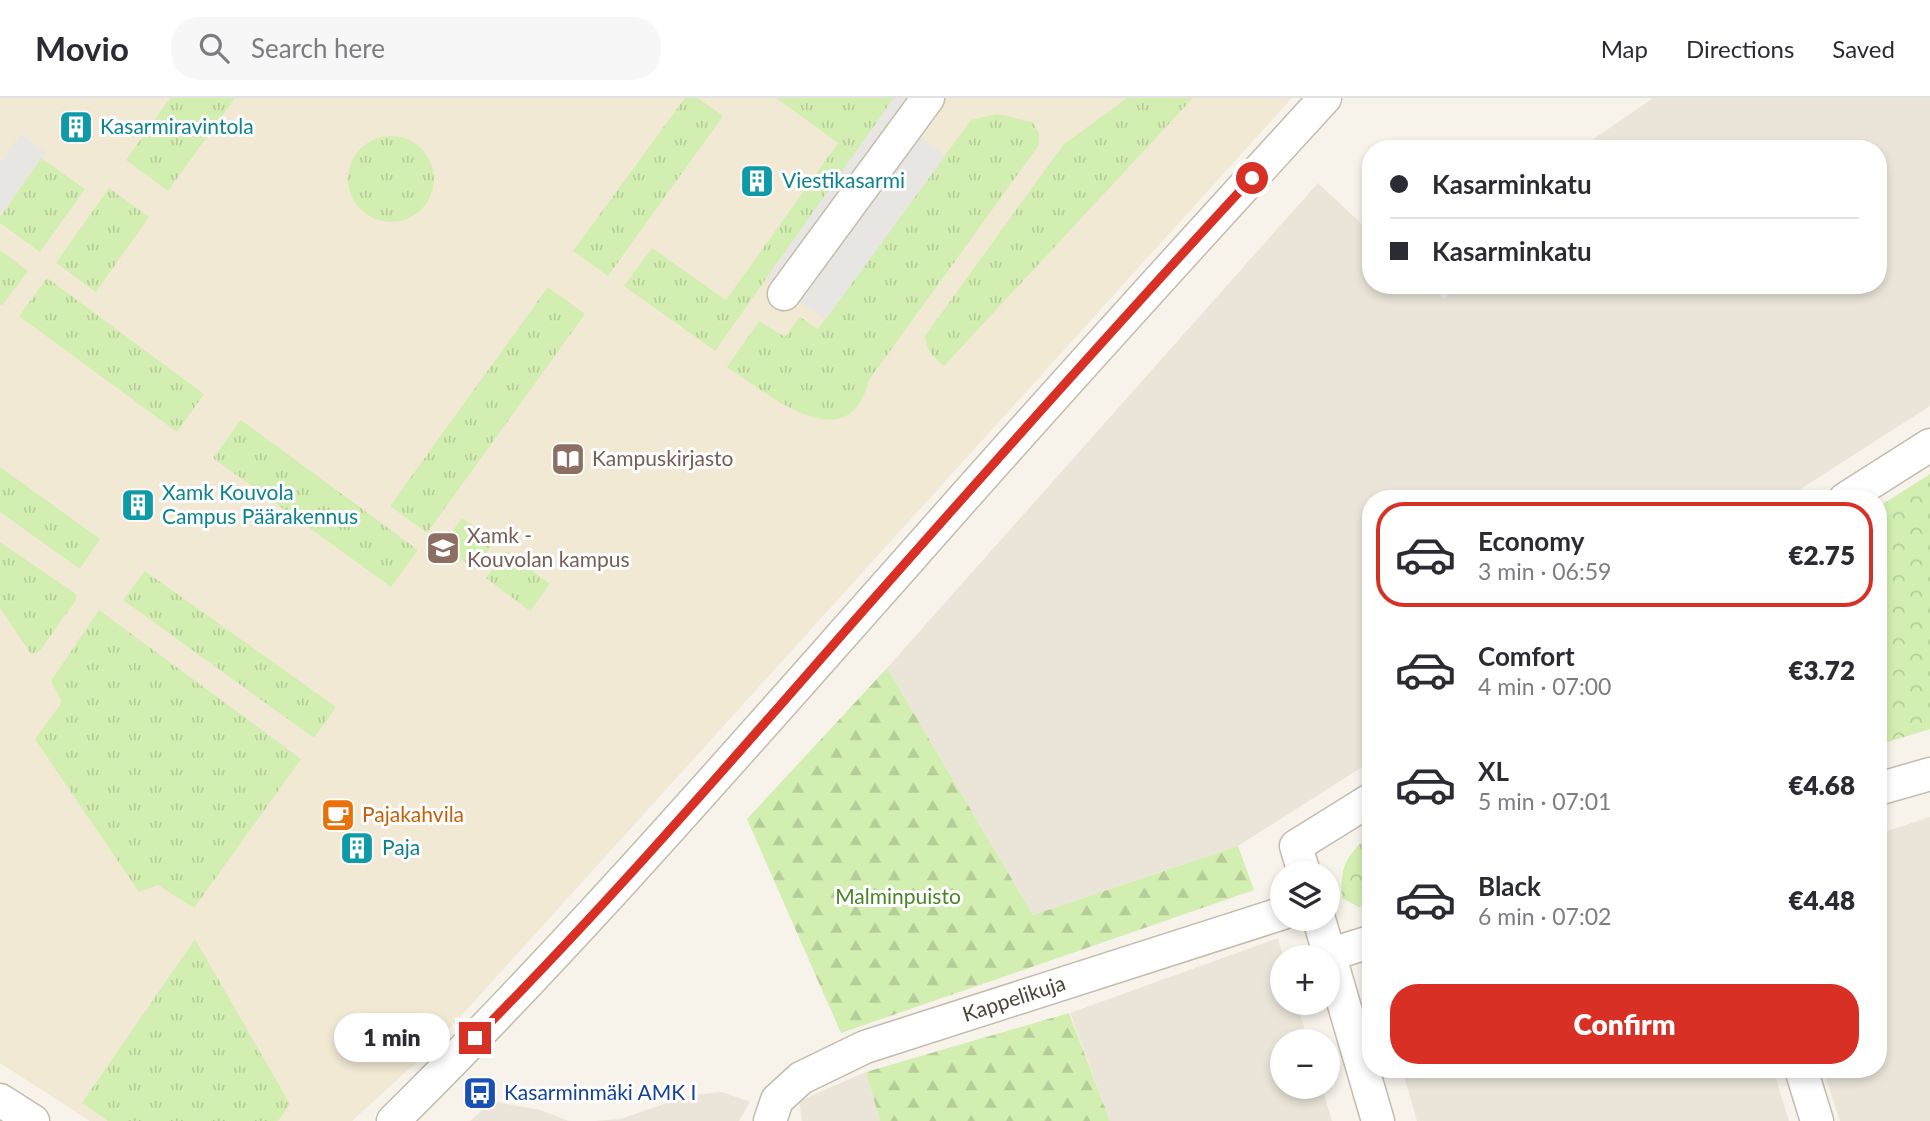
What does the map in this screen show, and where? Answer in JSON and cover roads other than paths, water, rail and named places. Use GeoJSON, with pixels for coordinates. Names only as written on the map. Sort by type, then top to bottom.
{"type":"FeatureCollection","features":[{"type":"Feature","properties":{"kind":"street"},"geometry":{"type":"LineString","coordinates":[[784,294],[928,98]]}},
{"type":"Feature","properties":{"kind":"street"},"geometry":{"type":"LineString","coordinates":[[393,1121],[534,979],[693,804],[1080,365],[1325,98]]}},
{"type":"Feature","properties":{"kind":"street"},"geometry":{"type":"LineString","coordinates":[[1859,490],[1930,445]]}},
{"type":"Feature","properties":{"kind":"street"},"geometry":{"type":"LineString","coordinates":[[1887,786],[1930,774]]}},
{"type":"Feature","properties":{"kind":"street"},"geometry":{"type":"LineString","coordinates":[[1300,860],[1362,807]]}},
{"type":"Feature","properties":{"kind":"street","name":"Kappelikuja"},"geometry":{"type":"LineString","coordinates":[[770,1121],[777,1100],[801,1078],[865,1047],[1270,917]]}},
{"type":"Feature","properties":{"kind":"street"},"geometry":{"type":"LineString","coordinates":[[1340,951],[1362,944]]}},
{"type":"Feature","properties":{"kind":"street"},"geometry":{"type":"LineString","coordinates":[[1340,990],[1362,1065]]}},
{"type":"Feature","properties":{"kind":"street"},"geometry":{"type":"LineString","coordinates":[[1366,1078],[1378,1121]]}},
{"type":"Feature","properties":{"kind":"street"},"geometry":{"type":"LineString","coordinates":[[1804,1078],[1817,1121]]}},
{"type":"Feature","properties":{"kind":"street"},"geometry":{"type":"LineString","coordinates":[[0,1100],[33,1121]]}},
{"type":"Feature","properties":{"kind":"place","name":"Kasarmiravintola"},"geometry":{"type":"Point","coordinates":[76,127]}},
{"type":"Feature","properties":{"kind":"place","name":"Viestikasarmi"},"geometry":{"type":"Point","coordinates":[757,181]}},
{"type":"Feature","properties":{"kind":"place","name":"Kampuskirjasto"},"geometry":{"type":"Point","coordinates":[568,459]}},
{"type":"Feature","properties":{"kind":"place","name":"Xamk Kouvola Campus Päärakennus"},"geometry":{"type":"Point","coordinates":[138,505]}},
{"type":"Feature","properties":{"kind":"place","name":"Xamk - Kouvolan kampus"},"geometry":{"type":"Point","coordinates":[443,548]}},
{"type":"Feature","properties":{"kind":"place","name":"Pajakahvila"},"geometry":{"type":"Point","coordinates":[338,815]}},
{"type":"Feature","properties":{"kind":"place","name":"Paja"},"geometry":{"type":"Point","coordinates":[357,848]}},
{"type":"Feature","properties":{"kind":"place","name":"Kasarminmäki AMK I"},"geometry":{"type":"Point","coordinates":[480,1093]}},
{"type":"Feature","properties":{"kind":"park label","name":"Malminpuisto"},"geometry":{"type":"Point","coordinates":[898,897]}}]}
